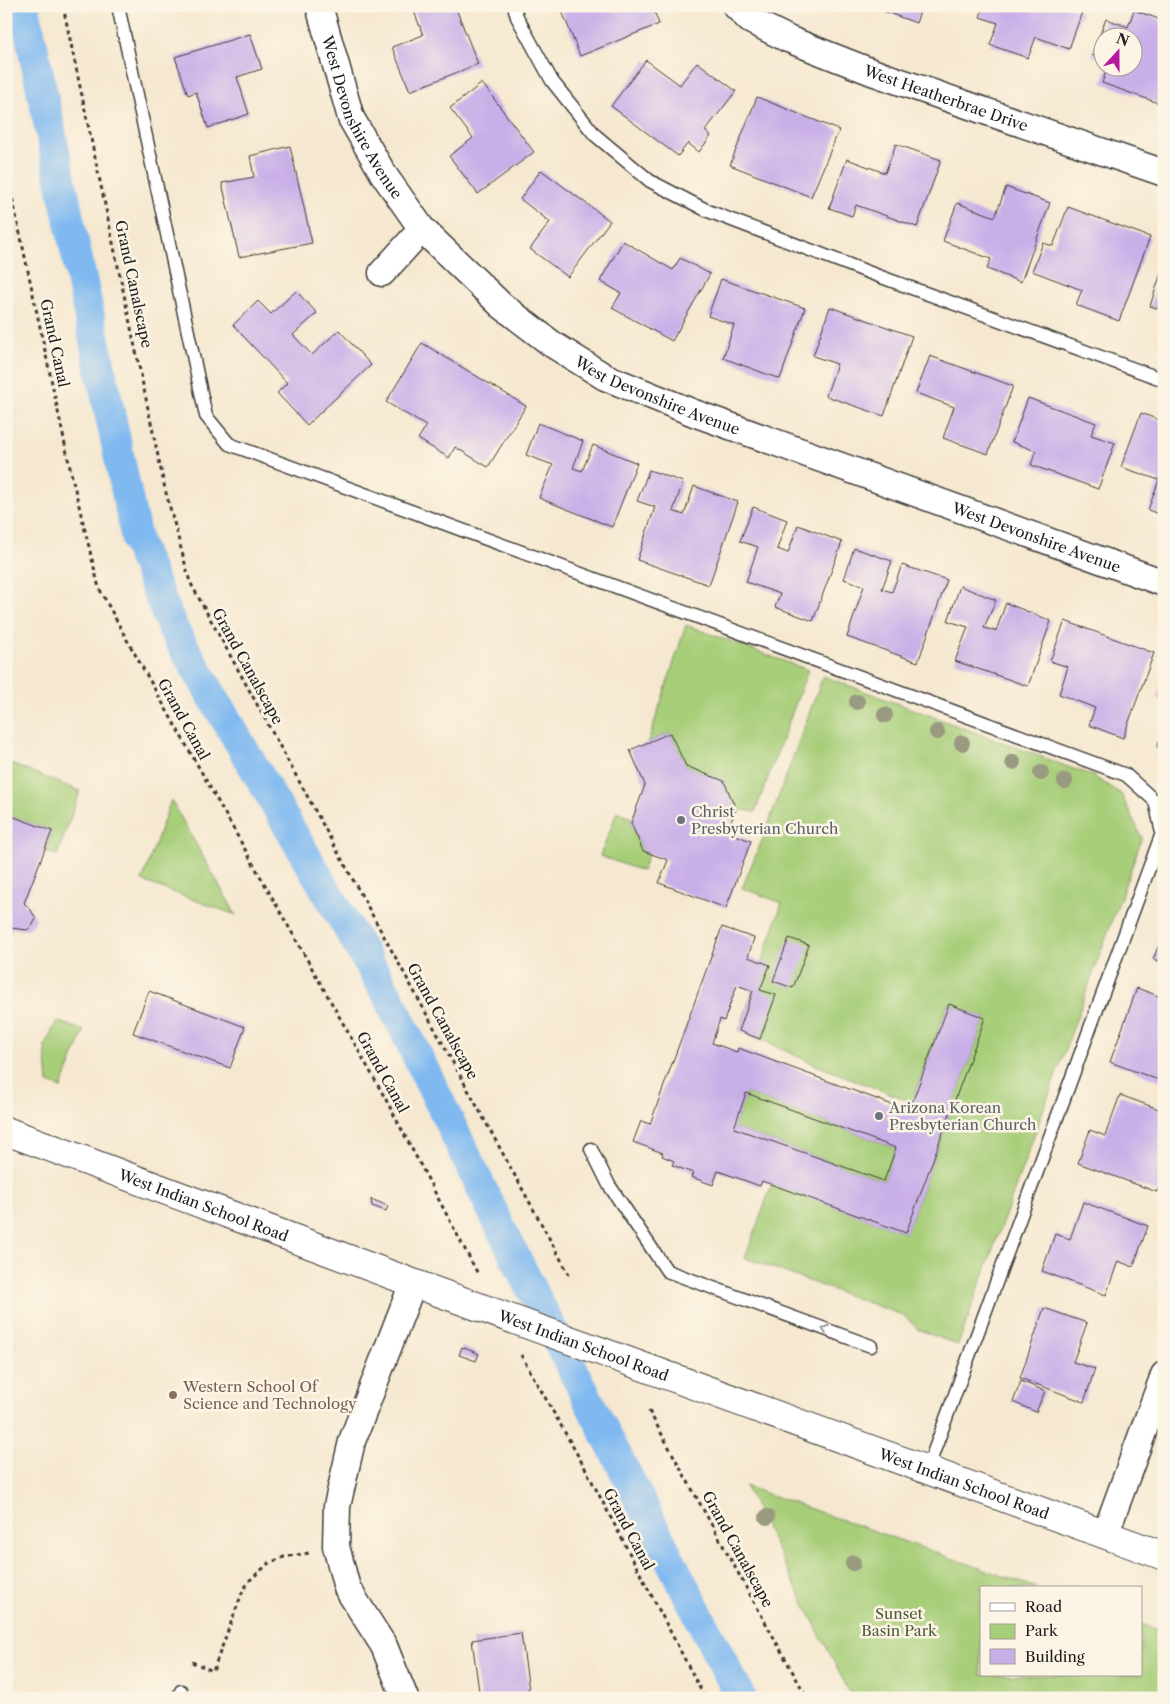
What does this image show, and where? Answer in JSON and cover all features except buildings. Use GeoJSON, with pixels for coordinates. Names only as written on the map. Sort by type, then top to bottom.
{"type":"FeatureCollection","features":[{"type":"Feature","properties":{"kind":"main road","name":"West Indian School Road"},"geometry":{"type":"LineString","coordinates":[[6,1131],[413,1283],[1164,1556]]}},
{"type":"Feature","properties":{"kind":"street","name":"West Devonshire Avenue"},"geometry":{"type":"LineString","coordinates":[[319,6],[325,33],[351,118],[384,175],[422,229],[500,305],[552,344],[605,377],[694,413],[1164,583]]}},
{"type":"Feature","properties":{"kind":"street","name":"West Heatherbrae Drive"},"geometry":{"type":"LineString","coordinates":[[736,6],[750,20],[788,39],[863,68],[1164,173]]}},
{"type":"Feature","properties":{"kind":"street"},"geometry":{"type":"LineString","coordinates":[[382,273],[422,229]]}},
{"type":"Feature","properties":{"kind":"street"},"geometry":{"type":"LineString","coordinates":[[405,1698],[384,1646],[347,1588],[336,1546],[337,1506],[352,1441],[413,1283]]}},
{"type":"Feature","properties":{"kind":"street"},"geometry":{"type":"LineString","coordinates":[[1105,1534],[1164,1375]]}},
{"type":"Feature","properties":{"kind":"lane"},"geometry":{"type":"LineString","coordinates":[[118,6],[206,416],[229,444],[1126,775],[1155,801],[1162,833],[927,1470]]}},
{"type":"Feature","properties":{"kind":"lane"},"geometry":{"type":"LineString","coordinates":[[514,6],[517,17],[552,81],[595,135],[650,181],[708,211],[873,274],[1164,380]]}},
{"type":"Feature","properties":{"kind":"lane"},"geometry":{"type":"LineString","coordinates":[[591,1149],[608,1185],[667,1271],[871,1346]]}},
{"type":"Feature","properties":{"kind":"path","name":"Grand Canalscape"},"geometry":{"type":"LineString","coordinates":[[64,6],[165,489],[190,582],[571,1278]]}},
{"type":"Feature","properties":{"kind":"path","name":"Grand Canal"},"geometry":{"type":"LineString","coordinates":[[6,168],[72,477],[99,588],[384,1096],[459,1238]]}},
{"type":"Feature","properties":{"kind":"path","name":"Grand Canal"},"geometry":{"type":"LineString","coordinates":[[531,1371],[585,1468],[705,1698]]}},
{"type":"Feature","properties":{"kind":"path","name":"Grand Canalscape"},"geometry":{"type":"LineString","coordinates":[[649,1411],[807,1698]]}},
{"type":"Feature","properties":{"kind":"path"},"geometry":{"type":"LineString","coordinates":[[192,1662],[213,1670],[242,1593],[249,1580],[257,1572],[270,1563],[284,1557],[336,1546]]}},
{"type":"Feature","properties":{"kind":"green space"},"geometry":{"type":"Polygon","coordinates":[[[686,625],[808,670],[755,812],[736,809],[723,781],[686,766],[670,733],[648,742],[686,625]]]}},
{"type":"Feature","properties":{"kind":"green space"},"geometry":{"type":"Polygon","coordinates":[[[823,676],[1093,776],[1121,794],[1142,838],[958,1345],[917,1329],[902,1315],[745,1258],[772,1184],[906,1233],[985,1018],[948,1004],[912,1102],[818,1066],[739,1031],[782,903],[742,888],[765,833],[823,676]]]}},
{"type":"Feature","properties":{"kind":"green space"},"geometry":{"type":"Polygon","coordinates":[[[6,762],[80,791],[57,855],[45,851],[52,831],[6,814],[6,762]]]}},
{"type":"Feature","properties":{"kind":"green space"},"geometry":{"type":"Polygon","coordinates":[[[171,800],[236,915],[142,881],[171,800]]]}},
{"type":"Feature","properties":{"kind":"green space"},"geometry":{"type":"Polygon","coordinates":[[[617,812],[632,818],[631,823],[643,851],[649,853],[642,871],[600,856],[617,812]]]}},
{"type":"Feature","properties":{"kind":"green space"},"geometry":{"type":"Polygon","coordinates":[[[57,1021],[84,1031],[61,1088],[48,1083],[45,1045],[57,1021]]]}},
{"type":"Feature","properties":{"kind":"green space"},"geometry":{"type":"Polygon","coordinates":[[[746,1093],[896,1148],[884,1181],[734,1128],[746,1093]]]}},
{"type":"Feature","properties":{"kind":"green space","name":"Sunset Basin Park"},"geometry":{"type":"Polygon","coordinates":[[[745,1486],[1031,1586],[980,1586],[980,1676],[1142,1676],[1142,1624],[1164,1632],[1164,1698],[852,1698],[745,1486]]]}},
{"type":"Feature","properties":{"kind":"waterway"},"geometry":{"type":"LineString","coordinates":[[24,6],[137,542],[173,629],[389,998],[515,1257],[741,1698]]}},
{"type":"Feature","properties":{"kind":"place","name":"Christ Presbyterian Church"},"geometry":{"type":"Point","coordinates":[681,820]}},
{"type":"Feature","properties":{"kind":"place","name":"Arizona Korean Presbyterian Church"},"geometry":{"type":"Point","coordinates":[879,1116]}},
{"type":"Feature","properties":{"kind":"place","name":"Western School Of Science and Technology"},"geometry":{"type":"Point","coordinates":[173,1395]}}]}
